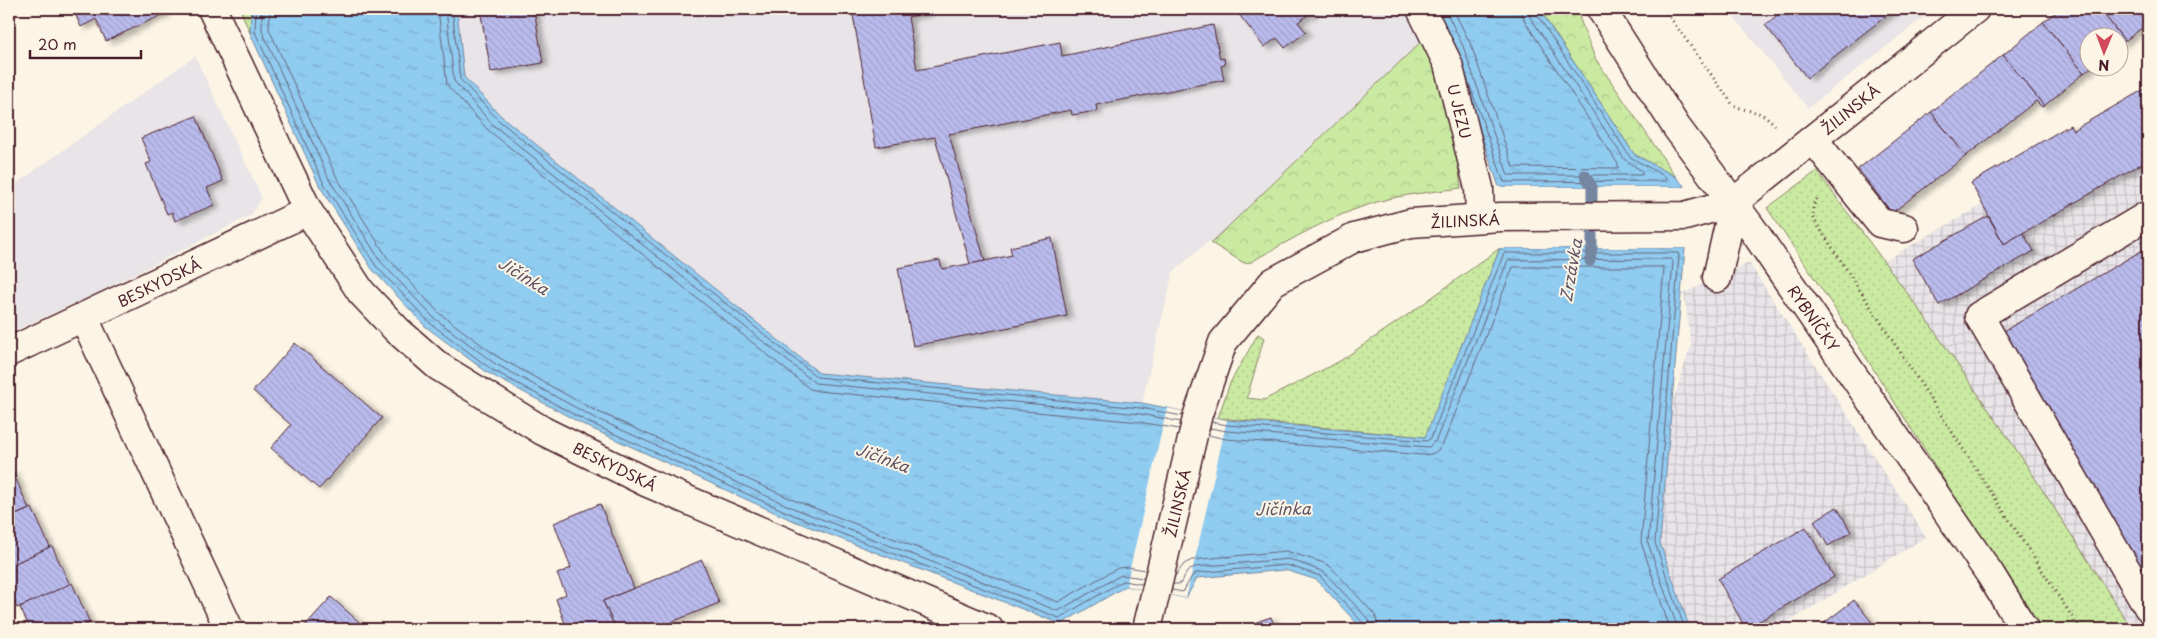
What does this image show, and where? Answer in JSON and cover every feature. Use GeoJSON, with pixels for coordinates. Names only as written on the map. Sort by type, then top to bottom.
{"type":"FeatureCollection","features":[{"type":"Feature","properties":{"kind":"street","name":"BESKYDSKÁ"},"geometry":{"type":"LineString","coordinates":[[212,9],[308,211],[361,292],[397,330],[438,366],[543,431],[648,483],[988,629]]}},
{"type":"Feature","properties":{"kind":"street","name":"U JEZU"},"geometry":{"type":"LineString","coordinates":[[1421,9],[1448,64],[1479,188],[1490,218]]}},
{"type":"Feature","properties":{"kind":"street","name":"RYBNÍČKY"},"geometry":{"type":"LineString","coordinates":[[1601,9],[1677,128],[1734,202],[1990,574],[2024,629]]}},
{"type":"Feature","properties":{"kind":"street","name":"ŽILINSKÁ"},"geometry":{"type":"LineString","coordinates":[[1146,629],[1198,414],[1223,342],[1274,282],[1354,238],[1411,223],[1490,218],[1685,216],[1734,202],[1975,9]]}},
{"type":"Feature","properties":{"kind":"street"},"geometry":{"type":"LineString","coordinates":[[1804,146],[1880,223],[1904,228]]}},
{"type":"Feature","properties":{"kind":"street"},"geometry":{"type":"LineString","coordinates":[[1717,278],[1734,202]]}},
{"type":"Feature","properties":{"kind":"street","name":"BESKYDSKÁ"},"geometry":{"type":"LineString","coordinates":[[9,352],[308,211]]}},
{"type":"Feature","properties":{"kind":"street"},"geometry":{"type":"LineString","coordinates":[[2148,215],[1979,316],[2148,607]]}},
{"type":"Feature","properties":{"kind":"street"},"geometry":{"type":"LineString","coordinates":[[84,318],[229,629]]}},
{"type":"Feature","properties":{"kind":"path"},"geometry":{"type":"LineString","coordinates":[[1664,9],[1733,105],[1744,110],[1757,111],[1766,116],[1804,146],[1820,191],[1813,206],[1813,218],[2080,629]]}},
{"type":"Feature","properties":{"kind":"shaded area"},"geometry":{"type":"Polygon","coordinates":[[[457,9],[1413,9],[1426,37],[1211,243],[1209,241],[1173,272],[1142,403],[819,373],[501,116],[464,77],[457,9]]]}},
{"type":"Feature","properties":{"kind":"shaded area"},"geometry":{"type":"Polygon","coordinates":[[[1727,9],[1934,9],[1808,108],[1727,9]]]}},
{"type":"Feature","properties":{"kind":"shaded area"},"geometry":{"type":"Polygon","coordinates":[[[195,56],[262,198],[251,215],[91,296],[9,333],[9,189],[195,56]]]}},
{"type":"Feature","properties":{"kind":"shaded area"},"geometry":{"type":"Polygon","coordinates":[[[2148,87],[2148,629],[2132,629],[2022,458],[1884,261],[1982,205],[1971,183],[2070,125],[2074,130],[2148,87]]]}},
{"type":"Feature","properties":{"kind":"shaded area"},"geometry":{"type":"Polygon","coordinates":[[[1749,263],[1926,537],[1777,629],[1690,629],[1660,543],[1671,407],[1691,345],[1684,293],[1749,263]]]}},
{"type":"Feature","properties":{"kind":"green space"},"geometry":{"type":"Polygon","coordinates":[[[240,9],[251,9],[250,33],[240,9]]]}},
{"type":"Feature","properties":{"kind":"green space"},"geometry":{"type":"Polygon","coordinates":[[[1539,9],[1576,9],[1595,58],[1676,177],[1634,154],[1539,9]]]}},
{"type":"Feature","properties":{"kind":"green space"},"geometry":{"type":"Polygon","coordinates":[[[1426,37],[1441,66],[1455,141],[1461,188],[1418,193],[1360,207],[1312,228],[1251,262],[1244,263],[1211,243],[1426,37]]]}},
{"type":"Feature","properties":{"kind":"green space"},"geometry":{"type":"Polygon","coordinates":[[[1817,171],[1927,320],[2022,458],[2132,629],[2039,629],[1837,312],[1767,208],[1817,171]]]}},
{"type":"Feature","properties":{"kind":"green space"},"geometry":{"type":"Polygon","coordinates":[[[1500,248],[1426,437],[1218,418],[1230,383],[1258,334],[1264,338],[1247,398],[1264,400],[1340,361],[1500,248]]]}},
{"type":"Feature","properties":{"kind":"water","name":"Jičínka"},"geometry":{"type":"Polygon","coordinates":[[[251,9],[457,9],[464,77],[501,116],[819,373],[1142,403],[1227,420],[1425,437],[1500,248],[1685,248],[1660,543],[1690,629],[1362,629],[1317,580],[1285,570],[1197,578],[1186,598],[1126,586],[1061,624],[789,519],[586,426],[488,373],[426,327],[372,269],[319,185],[250,33],[251,9]]]}},
{"type":"Feature","properties":{"kind":"water"},"geometry":{"type":"Polygon","coordinates":[[[1433,9],[1539,9],[1634,154],[1676,177],[1685,187],[1499,187],[1453,51],[1433,9]]]}},
{"type":"Feature","properties":{"kind":"pier"},"geometry":{"type":"Polygon","coordinates":[[[1499,187],[1685,187],[1685,189],[1499,189],[1499,187]]]}},
{"type":"Feature","properties":{"kind":"pier"},"geometry":{"type":"Polygon","coordinates":[[[1500,245],[1685,245],[1685,248],[1500,248],[1500,245]]]}},
{"type":"Feature","properties":{"kind":"pier"},"geometry":{"type":"Polygon","coordinates":[[[1167,408],[1227,420],[1186,598],[1126,586],[1167,408]]]}},
{"type":"Feature","properties":{"kind":"building"},"geometry":{"type":"Polygon","coordinates":[[[73,9],[162,9],[164,14],[106,41],[96,19],[81,27],[73,9]]]}},
{"type":"Feature","properties":{"kind":"building"},"geometry":{"type":"Polygon","coordinates":[[[480,9],[534,9],[543,63],[491,72],[480,9]]]}},
{"type":"Feature","properties":{"kind":"building"},"geometry":{"type":"Polygon","coordinates":[[[852,9],[927,9],[928,13],[908,17],[917,70],[1060,42],[1062,56],[1213,25],[1220,59],[1224,58],[1225,65],[1221,66],[1224,80],[1096,105],[1097,111],[1072,115],[1071,110],[949,134],[985,261],[970,264],[935,137],[876,147],[852,9]]]}},
{"type":"Feature","properties":{"kind":"building"},"geometry":{"type":"Polygon","coordinates":[[[1235,9],[1316,9],[1298,22],[1306,32],[1285,48],[1277,38],[1264,47],[1235,9]]]}},
{"type":"Feature","properties":{"kind":"building"},"geometry":{"type":"Polygon","coordinates":[[[1785,9],[1895,9],[1807,78],[1765,25],[1785,9]]]}},
{"type":"Feature","properties":{"kind":"building"},"geometry":{"type":"Polygon","coordinates":[[[2060,9],[2100,9],[2115,28],[2080,28],[2080,68],[2043,22],[2060,9]]]}},
{"type":"Feature","properties":{"kind":"building"},"geometry":{"type":"Polygon","coordinates":[[[2100,9],[2148,9],[2148,23],[2130,37],[2130,28],[2115,28],[2100,9]]]}},
{"type":"Feature","properties":{"kind":"building"},"geometry":{"type":"Polygon","coordinates":[[[2043,22],[2080,68],[2080,76],[2044,106],[2003,55],[2043,22]]]}},
{"type":"Feature","properties":{"kind":"building"},"geometry":{"type":"Polygon","coordinates":[[[2003,55],[2044,106],[2042,107],[2036,101],[1966,156],[1931,112],[2003,55]]]}},
{"type":"Feature","properties":{"kind":"building"},"geometry":{"type":"Polygon","coordinates":[[[2148,87],[2148,160],[2004,244],[1971,183],[2070,125],[2073,130],[2148,87]]]}},
{"type":"Feature","properties":{"kind":"building"},"geometry":{"type":"Polygon","coordinates":[[[1931,112],[1966,156],[1892,213],[1858,169],[1931,112]]]}},
{"type":"Feature","properties":{"kind":"building"},"geometry":{"type":"Polygon","coordinates":[[[196,116],[223,181],[207,188],[214,205],[175,221],[172,212],[167,214],[146,164],[151,162],[141,138],[196,116]]]}},
{"type":"Feature","properties":{"kind":"building"},"geometry":{"type":"Polygon","coordinates":[[[1988,216],[2004,244],[2023,233],[2034,251],[1939,305],[1912,259],[1988,216]]]}},
{"type":"Feature","properties":{"kind":"building"},"geometry":{"type":"Polygon","coordinates":[[[1052,238],[1067,316],[913,346],[898,268],[940,260],[942,269],[985,261],[1012,255],[1010,247],[1052,238]]]}},
{"type":"Feature","properties":{"kind":"building"},"geometry":{"type":"Polygon","coordinates":[[[2148,247],[2148,582],[2004,331],[2148,247]]]}},
{"type":"Feature","properties":{"kind":"building"},"geometry":{"type":"Polygon","coordinates":[[[295,343],[382,418],[319,489],[271,448],[291,425],[253,391],[295,343]]]}},
{"type":"Feature","properties":{"kind":"building"},"geometry":{"type":"Polygon","coordinates":[[[12,470],[29,509],[9,518],[9,472],[12,470]]]}},
{"type":"Feature","properties":{"kind":"building"},"geometry":{"type":"Polygon","coordinates":[[[600,504],[634,588],[603,601],[616,629],[567,629],[556,599],[566,594],[557,574],[571,568],[554,523],[600,504]]]}},
{"type":"Feature","properties":{"kind":"building"},"geometry":{"type":"Polygon","coordinates":[[[1837,507],[1851,532],[1828,546],[1814,521],[1837,507]]]}},
{"type":"Feature","properties":{"kind":"building"},"geometry":{"type":"Polygon","coordinates":[[[32,508],[50,547],[9,566],[9,518],[32,508]]]}},
{"type":"Feature","properties":{"kind":"building"},"geometry":{"type":"Polygon","coordinates":[[[1806,527],[1834,577],[1746,629],[1718,579],[1806,527]]]}},
{"type":"Feature","properties":{"kind":"building"},"geometry":{"type":"Polygon","coordinates":[[[52,546],[70,585],[17,608],[9,590],[9,566],[52,546]]]}},
{"type":"Feature","properties":{"kind":"building"},"geometry":{"type":"Polygon","coordinates":[[[702,560],[719,603],[654,629],[616,629],[603,601],[702,560]]]}},
{"type":"Feature","properties":{"kind":"building"},"geometry":{"type":"Polygon","coordinates":[[[72,583],[90,623],[76,629],[30,629],[20,607],[72,583]]]}},
{"type":"Feature","properties":{"kind":"building"},"geometry":{"type":"Polygon","coordinates":[[[331,597],[367,629],[302,629],[331,597]]]}},
{"type":"Feature","properties":{"kind":"building"},"geometry":{"type":"Polygon","coordinates":[[[1854,600],[1874,625],[1869,629],[1821,629],[1819,627],[1854,600]]]}},
{"type":"Feature","properties":{"kind":"building"},"geometry":{"type":"Polygon","coordinates":[[[1271,617],[1276,629],[1239,629],[1262,620],[1271,617]]]}},
{"type":"Feature","properties":{"kind":"waterway","name":"Zrzávka"},"geometry":{"type":"LineString","coordinates":[[1585,175],[1592,187],[1592,248],[1590,261]]}}]}
